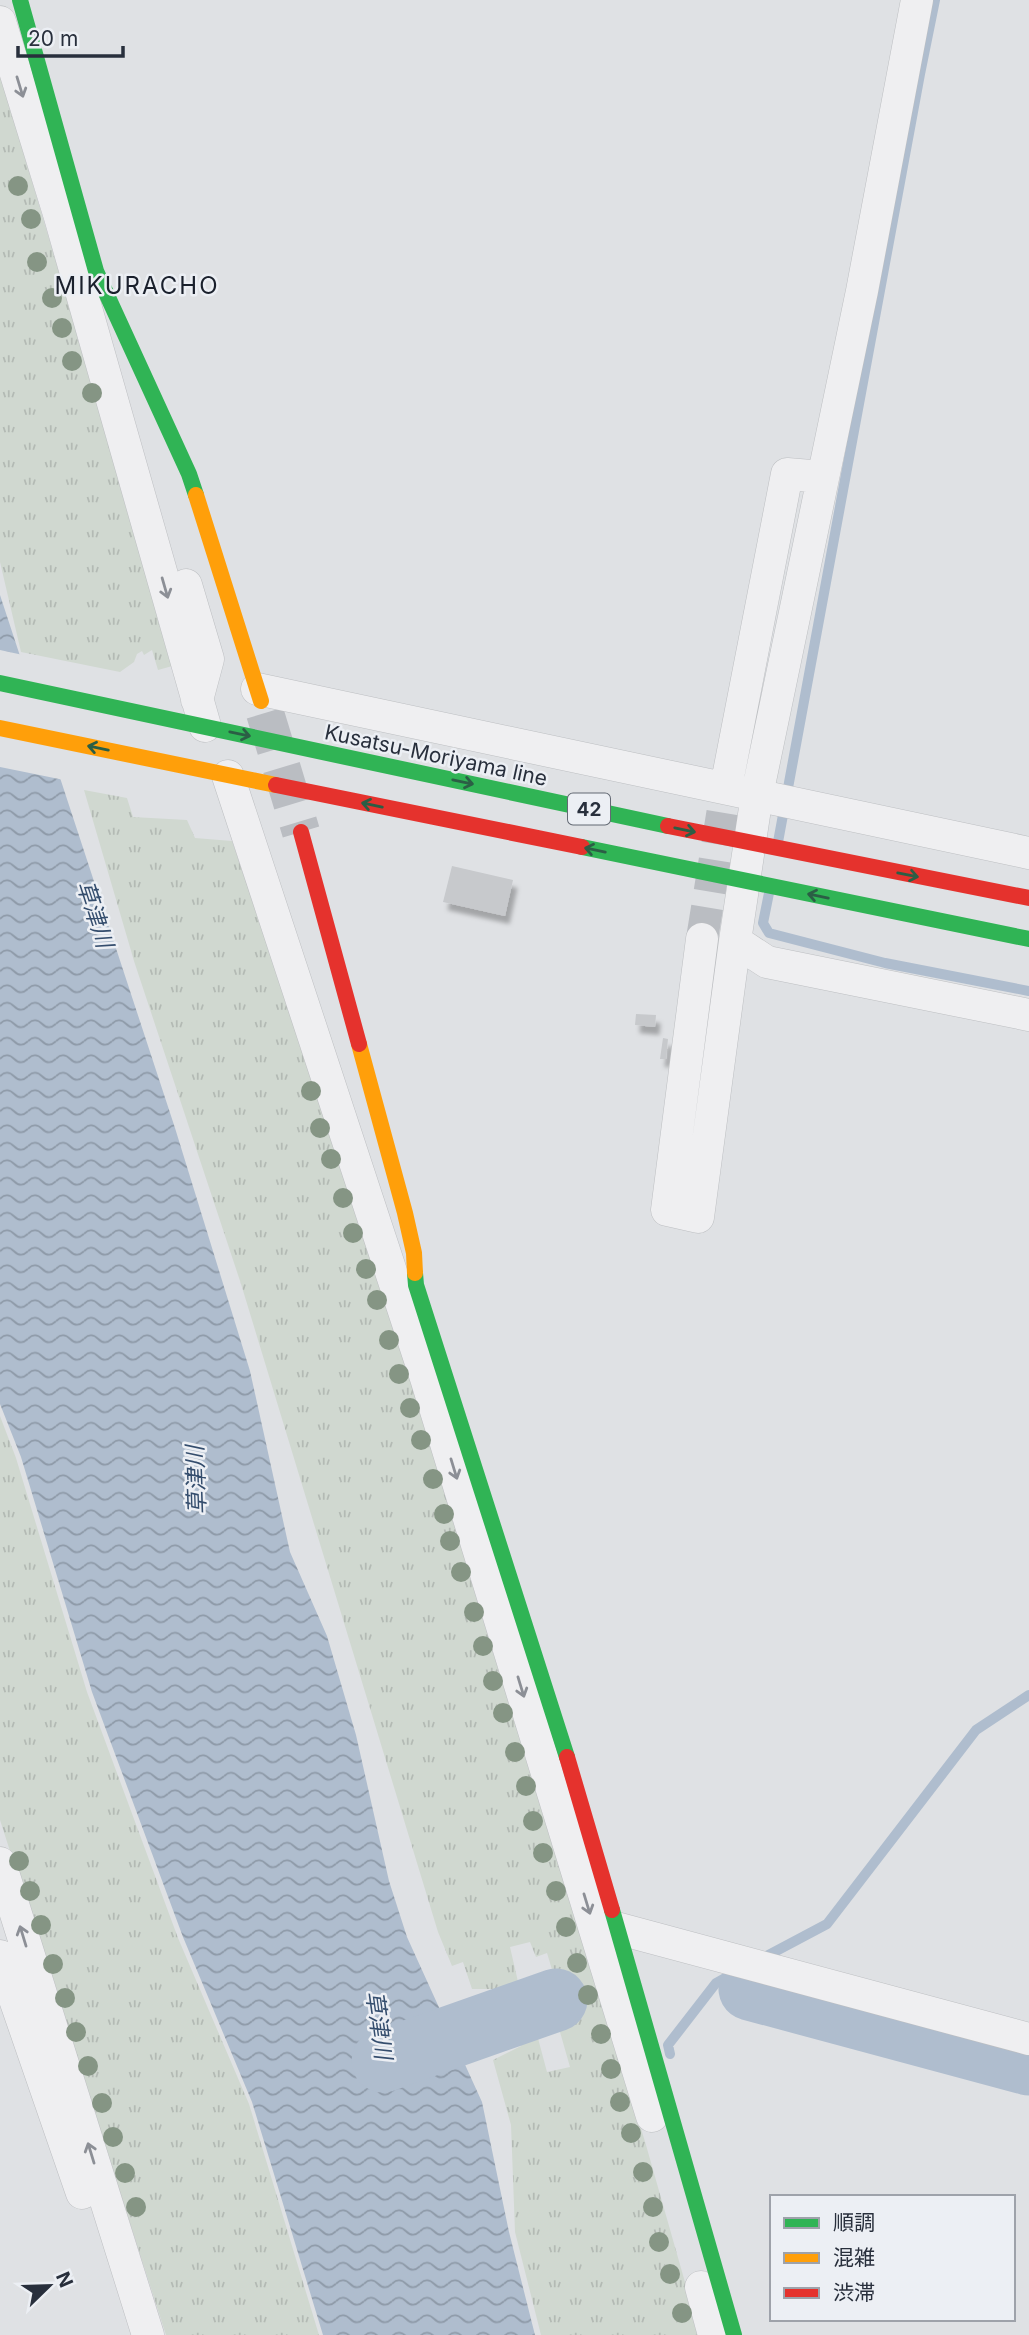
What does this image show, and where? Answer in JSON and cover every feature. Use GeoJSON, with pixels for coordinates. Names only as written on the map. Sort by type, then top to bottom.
{"type":"FeatureCollection","features":[{"type":"Feature","properties":{"kind":"street"},"geometry":{"type":"LineString","coordinates":[[20,0],[96,271],[103,310],[208,659],[201,714]]}},
{"type":"Feature","properties":{"kind":"street"},"geometry":{"type":"LineString","coordinates":[[702,939],[667,1210],[698,1217],[757,795],[864,278],[917,0]]}},
{"type":"Feature","properties":{"kind":"street"},"geometry":{"type":"LineString","coordinates":[[0,22],[61,217],[201,714]]}},
{"type":"Feature","properties":{"kind":"street"},"geometry":{"type":"LineString","coordinates":[[96,271],[189,474],[259,695],[757,795],[1029,853]]}},
{"type":"Feature","properties":{"kind":"street"},"geometry":{"type":"LineString","coordinates":[[730,772],[787,474],[823,477]]}},
{"type":"Feature","properties":{"kind":"street","name":"Kusatsu-Moriyama line"},"geometry":{"type":"LineString","coordinates":[[0,683],[150,714],[201,714],[750,844],[1029,898]]}},
{"type":"Feature","properties":{"kind":"street","name":"42"},"geometry":{"type":"LineString","coordinates":[[0,728],[1029,939]]}},
{"type":"Feature","properties":{"kind":"street"},"geometry":{"type":"LineString","coordinates":[[238,778],[416,1285],[577,1789],[734,2335]]}},
{"type":"Feature","properties":{"kind":"street"},"geometry":{"type":"LineString","coordinates":[[238,778],[430,1391],[674,2190],[714,2335]]}},
{"type":"Feature","properties":{"kind":"street"},"geometry":{"type":"LineString","coordinates":[[301,832],[405,1213],[414,1253],[416,1285]]}},
{"type":"Feature","properties":{"kind":"street"},"geometry":{"type":"LineString","coordinates":[[735,941],[767,962],[1029,1015]]}},
{"type":"Feature","properties":{"kind":"street"},"geometry":{"type":"LineString","coordinates":[[0,1863],[148,2335]]}},
{"type":"Feature","properties":{"kind":"street"},"geometry":{"type":"LineString","coordinates":[[616,1928],[1029,2039]]}},
{"type":"Feature","properties":{"kind":"street"},"geometry":{"type":"LineString","coordinates":[[0,1956],[130,2335]]}},
{"type":"Feature","properties":{"kind":"green space"},"geometry":{"type":"Polygon","coordinates":[[[0,74],[176,665],[158,670],[152,650],[144,655],[142,651],[137,654],[134,662],[120,672],[21,652],[0,562],[0,74]]]}},
{"type":"Feature","properties":{"kind":"green space"},"geometry":{"type":"Polygon","coordinates":[[[84,790],[127,798],[133,817],[187,820],[195,838],[232,841],[381,1273],[646,2145],[700,2335],[541,2335],[515,2232],[511,2125],[493,2060],[521,2046],[515,2027],[529,2022],[531,2028],[535,2027],[547,2072],[570,2067],[558,2025],[567,2020],[547,1953],[536,1957],[530,1942],[510,1947],[522,1999],[507,2004],[502,1989],[472,1989],[463,1962],[452,1966],[438,1932],[241,1284],[134,961],[84,790]]]}},
{"type":"Feature","properties":{"kind":"green space"},"geometry":{"type":"Polygon","coordinates":[[[0,1416],[16,1458],[87,1692],[178,1938],[249,2104],[319,2335],[166,2335],[0,1820],[0,1416]]]}},
{"type":"Feature","properties":{"kind":"water","name":"草津川"},"geometry":{"type":"Polygon","coordinates":[[[0,595],[175,1128],[250,1371],[290,1552],[327,1636],[356,1735],[389,1881],[407,1937],[482,2102],[509,2232],[535,2335],[323,2335],[252,2102],[183,1937],[92,1692],[21,1457],[0,1404],[0,595]]]}},
{"type":"Feature","properties":{"kind":"pier"},"geometry":{"type":"Polygon","coordinates":[[[0,650],[23,655],[64,780],[0,767],[0,650]]]}},
{"type":"Feature","properties":{"kind":"building"},"geometry":{"type":"Polygon","coordinates":[[[452,866],[513,880],[505,916],[443,902],[452,866]]]}},
{"type":"Feature","properties":{"kind":"building"},"geometry":{"type":"Polygon","coordinates":[[[636,1014],[656,1015],[655,1027],[635,1025],[636,1014]]]}},
{"type":"Feature","properties":{"kind":"building"},"geometry":{"type":"Polygon","coordinates":[[[663,1038],[668,1039],[666,1059],[660,1059],[663,1038]]]}},
{"type":"Feature","properties":{"kind":"waterway"},"geometry":{"type":"LineString","coordinates":[[778,842],[935,0]]}},
{"type":"Feature","properties":{"kind":"waterway"},"geometry":{"type":"LineString","coordinates":[[769,893],[763,923],[769,933],[885,963],[1029,991]]}},
{"type":"Feature","properties":{"kind":"waterway"},"geometry":{"type":"LineString","coordinates":[[761,1959],[827,1924],[976,1730],[1029,1695]]}},
{"type":"Feature","properties":{"kind":"waterway"},"geometry":{"type":"LineString","coordinates":[[670,2054],[668,2045],[716,1983],[741,1969]]}},
{"type":"Feature","properties":{"kind":"waterway"},"geometry":{"type":"LineString","coordinates":[[750,1989],[1029,2064]]}},
{"type":"Feature","properties":{"kind":"waterway","name":"草津川"},"geometry":{"type":"LineString","coordinates":[[383,2061],[556,2000]]}},
{"type":"Feature","properties":{"kind":"tunnel"},"geometry":{"type":"LineString","coordinates":[[265,713],[301,832]]}},
{"type":"Feature","properties":{"kind":"tunnel"},"geometry":{"type":"LineString","coordinates":[[702,939],[729,772]]}},
{"type":"Feature","properties":{"kind":"traffic: fast"},"geometry":{"type":"LineString","coordinates":[[20,0],[96,271],[189,474],[196,495]]}},
{"type":"Feature","properties":{"kind":"traffic: fast"},"geometry":{"type":"LineString","coordinates":[[0,683],[668,826]]}},
{"type":"Feature","properties":{"kind":"traffic: fast"},"geometry":{"type":"LineString","coordinates":[[582,847],[1029,939]]}},
{"type":"Feature","properties":{"kind":"traffic: fast"},"geometry":{"type":"LineString","coordinates":[[415,1273],[416,1285],[567,1757]]}},
{"type":"Feature","properties":{"kind":"traffic: fast"},"geometry":{"type":"LineString","coordinates":[[612,1910],[734,2335]]}},
{"type":"Feature","properties":{"kind":"traffic: slow"},"geometry":{"type":"LineString","coordinates":[[196,495],[261,701]]}},
{"type":"Feature","properties":{"kind":"traffic: slow"},"geometry":{"type":"LineString","coordinates":[[0,728],[276,785]]}},
{"type":"Feature","properties":{"kind":"traffic: slow"},"geometry":{"type":"LineString","coordinates":[[359,1044],[405,1213],[414,1253],[415,1273]]}},
{"type":"Feature","properties":{"kind":"traffic: jam"},"geometry":{"type":"LineString","coordinates":[[276,785],[582,847]]}},
{"type":"Feature","properties":{"kind":"traffic: jam"},"geometry":{"type":"LineString","coordinates":[[668,826],[1029,898]]}},
{"type":"Feature","properties":{"kind":"traffic: jam"},"geometry":{"type":"LineString","coordinates":[[301,832],[359,1044]]}},
{"type":"Feature","properties":{"kind":"traffic: jam"},"geometry":{"type":"LineString","coordinates":[[567,1757],[612,1910]]}},
{"type":"Feature","properties":{"kind":"district","name":"MIKURACHO"},"geometry":{"type":"Point","coordinates":[137,285]}}]}
